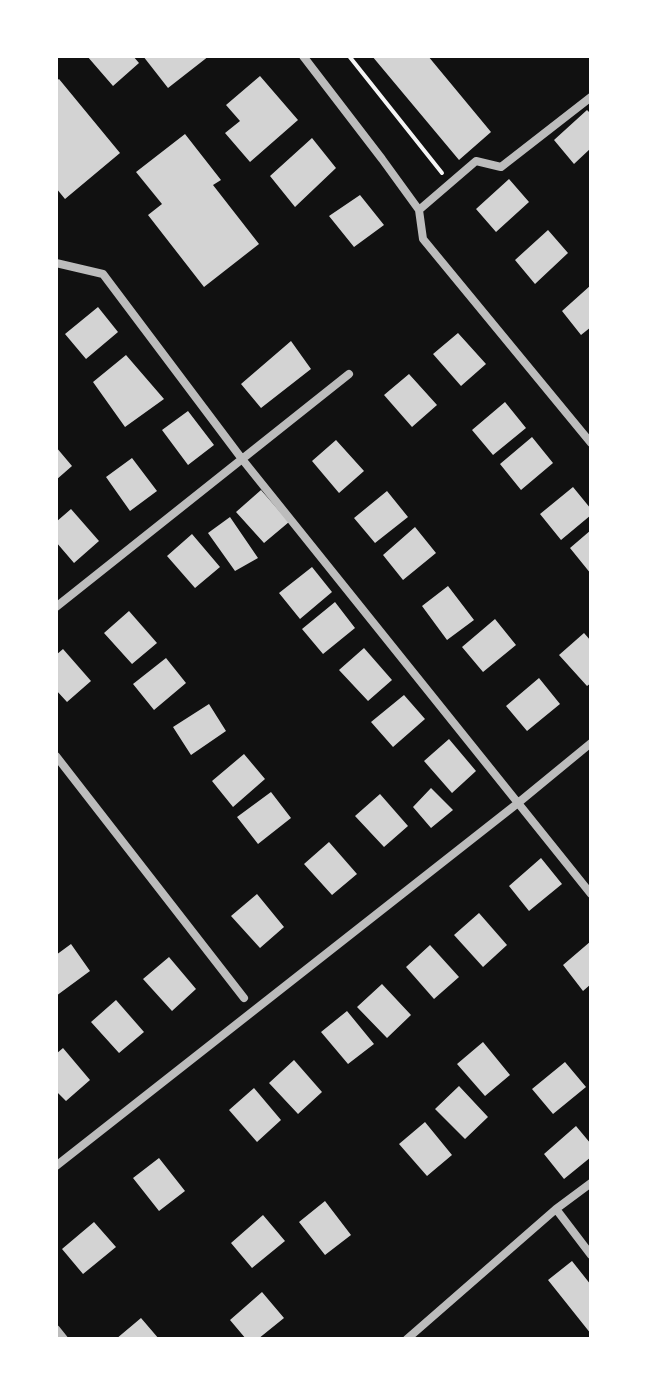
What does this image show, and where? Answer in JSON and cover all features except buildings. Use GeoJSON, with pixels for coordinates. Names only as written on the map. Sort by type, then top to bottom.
{"type":"FeatureCollection","features":[{"type":"Feature","properties":{"kind":"street"},"geometry":{"type":"LineString","coordinates":[[303,56],[419,210],[423,239],[591,443]]}},
{"type":"Feature","properties":{"kind":"street"},"geometry":{"type":"LineString","coordinates":[[419,210],[476,161],[501,167],[591,97]]}},
{"type":"Feature","properties":{"kind":"street"},"geometry":{"type":"LineString","coordinates":[[56,263],[103,274],[242,459],[591,894]]}},
{"type":"Feature","properties":{"kind":"street"},"geometry":{"type":"LineString","coordinates":[[56,607],[349,374]]}},
{"type":"Feature","properties":{"kind":"street"},"geometry":{"type":"LineString","coordinates":[[56,1166],[591,743]]}},
{"type":"Feature","properties":{"kind":"street"},"geometry":{"type":"LineString","coordinates":[[56,756],[244,998]]}},
{"type":"Feature","properties":{"kind":"street"},"geometry":{"type":"LineString","coordinates":[[407,1339],[556,1209],[591,1183]]}},
{"type":"Feature","properties":{"kind":"street"},"geometry":{"type":"LineString","coordinates":[[556,1209],[591,1255]]}},
{"type":"Feature","properties":{"kind":"street"},"geometry":{"type":"LineString","coordinates":[[56,1329],[64,1339]]}},
{"type":"Feature","properties":{"kind":"path"},"geometry":{"type":"LineString","coordinates":[[349,56],[450,183]]}}]}
